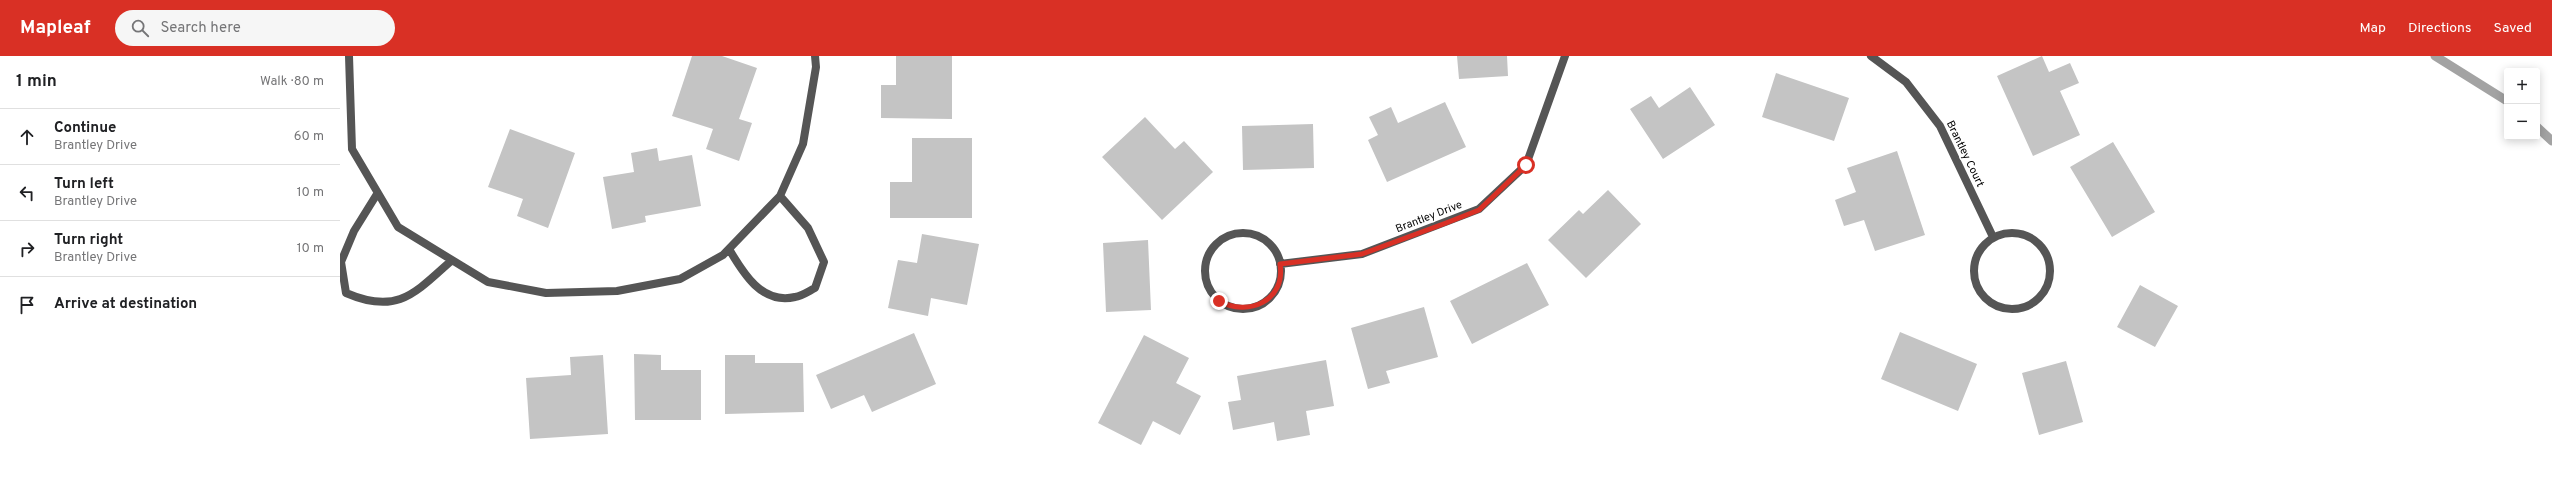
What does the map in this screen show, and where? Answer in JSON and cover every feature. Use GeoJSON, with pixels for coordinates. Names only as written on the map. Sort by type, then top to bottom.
{"type":"FeatureCollection","features":[{"type":"Feature","properties":{"kind":"street"},"geometry":{"type":"LineString","coordinates":[[349,56],[352,149],[377,194],[398,227],[451,261],[488,282],[539,292],[617,291],[680,279],[723,255],[780,196],[803,144],[816,67],[815,56]]}},
{"type":"Feature","properties":{"kind":"street","name":"Brantley Drive"},"geometry":{"type":"LineString","coordinates":[[1280,264],[1362,254],[1479,210],[1526,165],[1565,56]]}},
{"type":"Feature","properties":{"kind":"street","name":"Brantley Court"},"geometry":{"type":"LineString","coordinates":[[1872,56],[1906,82],[1940,126],[1993,238]]}},
{"type":"Feature","properties":{"kind":"street"},"geometry":{"type":"LineString","coordinates":[[377,194],[354,231],[341,262],[346,294],[365,302],[384,304],[416,292],[451,261]]}},
{"type":"Feature","properties":{"kind":"street"},"geometry":{"type":"LineString","coordinates":[[729,249],[752,285],[776,297],[795,297],[815,288],[824,262],[808,228],[780,196]]}},
{"type":"Feature","properties":{"kind":"street"},"geometry":{"type":"LineString","coordinates":[[1238,233],[1257,236],[1267,241],[1274,249],[1280,264],[1280,281],[1275,291],[1268,300],[1248,308],[1237,308],[1219,301],[1208,287],[1205,278],[1206,261],[1214,245],[1229,236],[1238,233]]}},
{"type":"Feature","properties":{"kind":"street"},"geometry":{"type":"LineString","coordinates":[[2015,233],[2035,241],[2043,249],[2050,270],[2048,280],[2037,299],[2027,305],[2006,308],[1995,305],[1988,300],[1977,287],[1974,278],[1975,261],[1983,245],[1993,238],[2015,233]]}},
{"type":"Feature","properties":{"kind":"building"},"geometry":{"type":"Polygon","coordinates":[[[692,56],[722,56],[757,68],[739,119],[752,123],[739,161],[706,149],[713,129],[672,116],[692,56]]]}},
{"type":"Feature","properties":{"kind":"building"},"geometry":{"type":"Polygon","coordinates":[[[896,56],[952,56],[952,119],[881,118],[881,85],[896,85],[896,56]]]}},
{"type":"Feature","properties":{"kind":"building"},"geometry":{"type":"Polygon","coordinates":[[[1457,56],[1507,56],[1508,76],[1459,79],[1457,56]]]}},
{"type":"Feature","properties":{"kind":"building"},"geometry":{"type":"Polygon","coordinates":[[[2042,56],[2049,72],[2070,63],[2079,83],[2060,91],[2080,135],[2033,156],[1997,76],[2042,56]]]}},
{"type":"Feature","properties":{"kind":"building"},"geometry":{"type":"Polygon","coordinates":[[[1776,73],[1849,98],[1834,141],[1762,117],[1776,73]]]}},
{"type":"Feature","properties":{"kind":"building"},"geometry":{"type":"Polygon","coordinates":[[[1690,87],[1715,125],[1663,159],[1630,109],[1651,96],[1659,108],[1690,87]]]}},
{"type":"Feature","properties":{"kind":"building"},"geometry":{"type":"Polygon","coordinates":[[[1445,102],[1466,147],[1387,182],[1368,140],[1378,135],[1369,117],[1391,107],[1398,123],[1445,102]]]}},
{"type":"Feature","properties":{"kind":"building"},"geometry":{"type":"Polygon","coordinates":[[[1145,117],[1175,149],[1184,141],[1213,172],[1162,220],[1102,157],[1145,117]]]}},
{"type":"Feature","properties":{"kind":"building"},"geometry":{"type":"Polygon","coordinates":[[[1313,124],[1314,168],[1243,170],[1242,126],[1313,124]]]}},
{"type":"Feature","properties":{"kind":"building"},"geometry":{"type":"Polygon","coordinates":[[[510,129],[575,153],[548,228],[517,216],[523,199],[488,187],[510,129]]]}},
{"type":"Feature","properties":{"kind":"building"},"geometry":{"type":"Polygon","coordinates":[[[912,138],[972,138],[972,218],[890,218],[890,182],[912,182],[912,138]]]}},
{"type":"Feature","properties":{"kind":"building"},"geometry":{"type":"Polygon","coordinates":[[[2113,142],[2155,212],[2112,237],[2070,167],[2113,142]]]}},
{"type":"Feature","properties":{"kind":"building"},"geometry":{"type":"Polygon","coordinates":[[[657,148],[659,161],[692,155],[701,206],[645,216],[646,222],[612,229],[603,177],[634,172],[631,153],[657,148]]]}},
{"type":"Feature","properties":{"kind":"building"},"geometry":{"type":"Polygon","coordinates":[[[1897,151],[1925,235],[1875,251],[1864,220],[1844,226],[1835,200],[1856,192],[1847,168],[1897,151]]]}},
{"type":"Feature","properties":{"kind":"building"},"geometry":{"type":"Polygon","coordinates":[[[1608,190],[1641,224],[1586,278],[1548,240],[1579,210],[1583,214],[1608,190]]]}},
{"type":"Feature","properties":{"kind":"building"},"geometry":{"type":"Polygon","coordinates":[[[922,234],[979,244],[967,305],[931,298],[928,316],[888,308],[898,260],[917,263],[922,234]]]}},
{"type":"Feature","properties":{"kind":"building"},"geometry":{"type":"Polygon","coordinates":[[[1148,240],[1151,310],[1106,312],[1103,243],[1148,240]]]}},
{"type":"Feature","properties":{"kind":"building"},"geometry":{"type":"Polygon","coordinates":[[[1527,263],[1549,305],[1472,344],[1450,301],[1527,263]]]}},
{"type":"Feature","properties":{"kind":"building"},"geometry":{"type":"Polygon","coordinates":[[[2140,285],[2178,306],[2155,347],[2117,327],[2140,285]]]}},
{"type":"Feature","properties":{"kind":"building"},"geometry":{"type":"Polygon","coordinates":[[[1424,307],[1438,357],[1386,371],[1390,383],[1368,389],[1351,328],[1424,307]]]}},
{"type":"Feature","properties":{"kind":"building"},"geometry":{"type":"Polygon","coordinates":[[[1900,332],[1977,364],[1958,411],[1881,379],[1900,332]]]}},
{"type":"Feature","properties":{"kind":"building"},"geometry":{"type":"Polygon","coordinates":[[[914,333],[936,384],[872,412],[864,395],[831,409],[816,375],[914,333]]]}},
{"type":"Feature","properties":{"kind":"building"},"geometry":{"type":"Polygon","coordinates":[[[1144,335],[1189,358],[1176,383],[1201,396],[1180,435],[1153,421],[1141,445],[1098,423],[1144,335]]]}},
{"type":"Feature","properties":{"kind":"building"},"geometry":{"type":"Polygon","coordinates":[[[634,354],[661,355],[661,370],[701,370],[701,420],[635,420],[634,354]]]}},
{"type":"Feature","properties":{"kind":"building"},"geometry":{"type":"Polygon","coordinates":[[[603,355],[608,434],[530,439],[526,378],[571,375],[570,357],[603,355]]]}},
{"type":"Feature","properties":{"kind":"building"},"geometry":{"type":"Polygon","coordinates":[[[725,355],[755,355],[755,363],[803,363],[804,412],[725,414],[725,355]]]}},
{"type":"Feature","properties":{"kind":"building"},"geometry":{"type":"Polygon","coordinates":[[[1326,360],[1334,406],[1306,411],[1310,435],[1277,441],[1274,422],[1233,430],[1228,402],[1241,400],[1237,376],[1326,360]]]}},
{"type":"Feature","properties":{"kind":"building"},"geometry":{"type":"Polygon","coordinates":[[[2066,361],[2083,422],[2039,435],[2022,373],[2066,361]]]}},
{"type":"Feature","properties":{"kind":"waterway"},"geometry":{"type":"LineString","coordinates":[[2435,56],[2504,99]]}},
{"type":"Feature","properties":{"kind":"waterway"},"geometry":{"type":"LineString","coordinates":[[2540,130],[2552,141]]}},
{"type":"Feature","properties":{"kind":"route"},"geometry":{"type":"LineString","coordinates":[[1219,301],[1237,308],[1259,306],[1268,300],[1280,281],[1280,264],[1362,254],[1479,210],[1526,165]]}}]}
